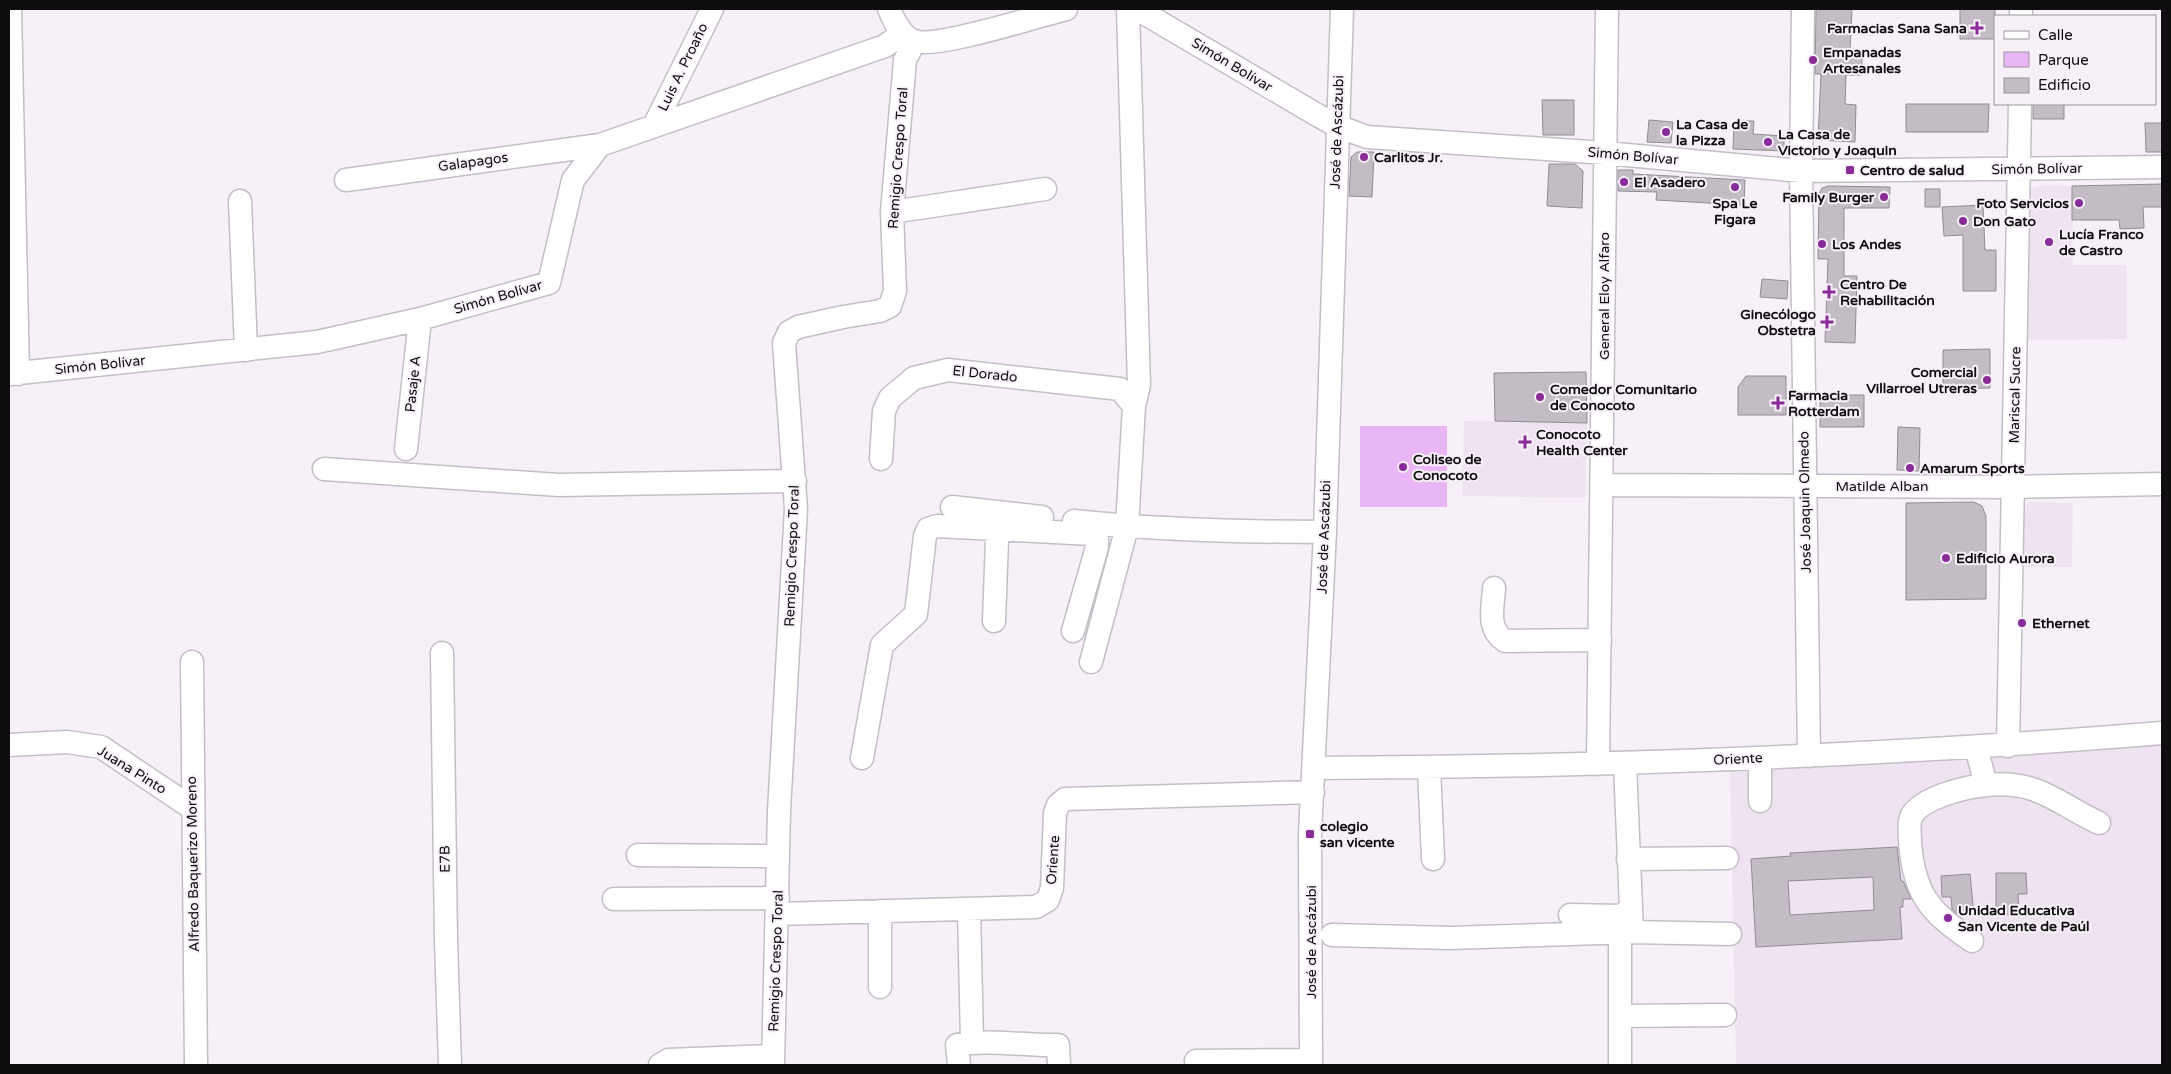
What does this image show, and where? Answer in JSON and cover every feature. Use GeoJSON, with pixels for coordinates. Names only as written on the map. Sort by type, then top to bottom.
{"type":"FeatureCollection","features":[{"type":"Feature","properties":{"kind":"street","name":"Luis A. Proaño"},"geometry":{"type":"LineString","coordinates":[[654,126],[712,9]]}},
{"type":"Feature","properties":{"kind":"street"},"geometry":{"type":"LineString","coordinates":[[888,9],[909,37],[924,43],[965,36],[1066,9]]}},
{"type":"Feature","properties":{"kind":"street"},"geometry":{"type":"LineString","coordinates":[[1091,662],[1127,526],[1127,397],[1139,385],[1128,9]]}},
{"type":"Feature","properties":{"kind":"street","name":"Simón Bolívar"},"geometry":{"type":"LineString","coordinates":[[1137,9],[1337,126],[1366,136],[1605,153],[1801,171],[2162,167]]}},
{"type":"Feature","properties":{"kind":"street","name":"José de Ascázubi"},"geometry":{"type":"LineString","coordinates":[[1311,1062],[1310,834],[1325,532],[1342,9]]}},
{"type":"Feature","properties":{"kind":"street","name":"General Eloy Alfaro"},"geometry":{"type":"LineString","coordinates":[[1598,764],[1607,9]]}},
{"type":"Feature","properties":{"kind":"street","name":"José Joaquin Olmedo"},"geometry":{"type":"LineString","coordinates":[[1803,9],[1801,171],[1809,756]]}},
{"type":"Feature","properties":{"kind":"street"},"geometry":{"type":"LineString","coordinates":[[10,20],[13,374]]}},
{"type":"Feature","properties":{"kind":"street"},"geometry":{"type":"LineString","coordinates":[[600,145],[909,37]]}},
{"type":"Feature","properties":{"kind":"street","name":"Remigio Crespo Toral"},"geometry":{"type":"LineString","coordinates":[[773,1061],[782,755],[796,510],[784,343],[789,332],[798,327],[843,316],[880,311],[890,306],[896,291],[892,212],[905,60],[909,37]]}},
{"type":"Feature","properties":{"kind":"street","name":"Mariscal Sucre"},"geometry":{"type":"LineString","coordinates":[[2008,746],[2020,105]]}},
{"type":"Feature","properties":{"kind":"street","name":"Simón Bolívar"},"geometry":{"type":"LineString","coordinates":[[13,374],[317,342],[420,319],[549,283],[573,180],[600,145]]}},
{"type":"Feature","properties":{"kind":"street","name":"Galapagos"},"geometry":{"type":"LineString","coordinates":[[346,180],[600,145]]}},
{"type":"Feature","properties":{"kind":"street"},"geometry":{"type":"LineString","coordinates":[[892,212],[1045,189]]}},
{"type":"Feature","properties":{"kind":"street"},"geometry":{"type":"LineString","coordinates":[[240,201],[246,350]]}},
{"type":"Feature","properties":{"kind":"street","name":"Pasaje A"},"geometry":{"type":"LineString","coordinates":[[406,449],[420,319]]}},
{"type":"Feature","properties":{"kind":"street","name":"El Dorado"},"geometry":{"type":"LineString","coordinates":[[881,459],[884,411],[890,398],[914,378],[948,370],[1127,397]]}},
{"type":"Feature","properties":{"kind":"street"},"geometry":{"type":"LineString","coordinates":[[324,469],[559,485],[795,481]]}},
{"type":"Feature","properties":{"kind":"street","name":"Matilde Alban"},"geometry":{"type":"LineString","coordinates":[[1602,485],[2013,487],[2162,484]]}},
{"type":"Feature","properties":{"kind":"street"},"geometry":{"type":"LineString","coordinates":[[952,507],[998,520],[1090,534],[1097,539],[1097,547],[1073,631]]}},
{"type":"Feature","properties":{"kind":"street"},"geometry":{"type":"LineString","coordinates":[[862,758],[882,645],[916,614],[925,536],[928,529],[937,526],[998,520],[1216,532],[1325,532]]}},
{"type":"Feature","properties":{"kind":"street"},"geometry":{"type":"LineString","coordinates":[[994,621],[998,520]]}},
{"type":"Feature","properties":{"kind":"street"},"geometry":{"type":"LineString","coordinates":[[1494,588],[1492,625],[1498,636],[1505,641],[1600,640]]}},
{"type":"Feature","properties":{"kind":"street","name":"E7B"},"geometry":{"type":"LineString","coordinates":[[442,653],[446,940],[450,1065]]}},
{"type":"Feature","properties":{"kind":"street","name":"Alfredo Baquerizo Moreno"},"geometry":{"type":"LineString","coordinates":[[192,662],[196,1065]]}},
{"type":"Feature","properties":{"kind":"street","name":"Oriente"},"geometry":{"type":"LineString","coordinates":[[1314,768],[1625,764],[2008,746],[2162,733]]}},
{"type":"Feature","properties":{"kind":"street","name":"Juana Pinto"},"geometry":{"type":"LineString","coordinates":[[9,746],[67,742],[101,748],[192,808]]}},
{"type":"Feature","properties":{"kind":"street"},"geometry":{"type":"LineString","coordinates":[[1976,747],[1986,785]]}},
{"type":"Feature","properties":{"kind":"street"},"geometry":{"type":"LineString","coordinates":[[1760,758],[1760,801]]}},
{"type":"Feature","properties":{"kind":"street"},"geometry":{"type":"LineString","coordinates":[[1620,1065],[1620,1016],[1626,933],[1630,910],[1625,764]]}},
{"type":"Feature","properties":{"kind":"street"},"geometry":{"type":"LineString","coordinates":[[1429,768],[1433,859]]}},
{"type":"Feature","properties":{"kind":"street"},"geometry":{"type":"LineString","coordinates":[[1972,941],[1944,921],[1926,900],[1919,886],[1912,859],[1910,824],[1912,815],[1938,797],[1956,790],[2000,783],[2026,786],[2043,792],[2099,823]]}},
{"type":"Feature","properties":{"kind":"street","name":"Oriente"},"geometry":{"type":"LineString","coordinates":[[614,899],[880,911],[1028,908],[1041,905],[1048,900],[1052,888],[1056,808],[1065,799],[1313,792]]}},
{"type":"Feature","properties":{"kind":"street"},"geometry":{"type":"LineString","coordinates":[[638,855],[778,856]]}},
{"type":"Feature","properties":{"kind":"street"},"geometry":{"type":"LineString","coordinates":[[1628,859],[1727,858]]}},
{"type":"Feature","properties":{"kind":"street"},"geometry":{"type":"LineString","coordinates":[[969,908],[972,1042]]}},
{"type":"Feature","properties":{"kind":"street"},"geometry":{"type":"LineString","coordinates":[[1570,915],[1621,916],[1630,910]]}},
{"type":"Feature","properties":{"kind":"street"},"geometry":{"type":"LineString","coordinates":[[880,911],[880,988]]}},
{"type":"Feature","properties":{"kind":"street"},"geometry":{"type":"LineString","coordinates":[[1332,935],[1450,938],[1626,933],[1730,934]]}},
{"type":"Feature","properties":{"kind":"street"},"geometry":{"type":"LineString","coordinates":[[1620,1016],[1725,1015]]}},
{"type":"Feature","properties":{"kind":"street"},"geometry":{"type":"LineString","coordinates":[[959,1065],[957,1046],[972,1042],[1028,1046],[1059,1055]]}},
{"type":"Feature","properties":{"kind":"street"},"geometry":{"type":"LineString","coordinates":[[660,1065],[668,1060],[773,1061]]}},
{"type":"Feature","properties":{"kind":"street"},"geometry":{"type":"LineString","coordinates":[[1196,1061],[1311,1062]]}},
{"type":"Feature","properties":{"kind":"shaded area","name":"Lucía Franco de Castro"},"geometry":{"type":"Polygon","coordinates":[[[2035,186],[2072,186],[2073,265],[2126,265],[2127,339],[2026,340],[2026,192],[2035,186]]]}},
{"type":"Feature","properties":{"kind":"shaded area","name":"Conocoto Health Center"},"geometry":{"type":"Polygon","coordinates":[[[1464,421],[1587,423],[1585,498],[1462,496],[1464,421]]]}},
{"type":"Feature","properties":{"kind":"shaded area"},"geometry":{"type":"Polygon","coordinates":[[[2028,502],[2073,503],[2072,567],[2019,567],[2020,510],[2028,502]]]}},
{"type":"Feature","properties":{"kind":"shaded area","name":"Unidad Educativa San Vicente de Paúl"},"geometry":{"type":"Polygon","coordinates":[[[2162,742],[2162,1065],[1736,1065],[1730,771],[2162,742]]]}},
{"type":"Feature","properties":{"kind":"green space","name":"Coliseo de Conocoto"},"geometry":{"type":"Polygon","coordinates":[[[1360,426],[1447,426],[1447,507],[1360,507],[1360,426]]]}},
{"type":"Feature","properties":{"kind":"building"},"geometry":{"type":"Polygon","coordinates":[[[1816,9],[1852,9],[1850,51],[1862,51],[1862,75],[1846,75],[1845,104],[1856,105],[1855,142],[1818,140],[1821,74],[1815,74],[1816,9]]]}},
{"type":"Feature","properties":{"kind":"building","name":"Farmacias Sana Sana"},"geometry":{"type":"Polygon","coordinates":[[[1960,9],[1995,9],[1994,39],[1960,39],[1960,9]]]}},
{"type":"Feature","properties":{"kind":"building"},"geometry":{"type":"Polygon","coordinates":[[[1542,100],[1574,100],[1574,135],[1543,135],[1542,100]]]}},
{"type":"Feature","properties":{"kind":"building"},"geometry":{"type":"Polygon","coordinates":[[[1906,104],[1989,104],[1988,132],[1906,132],[1906,104]]]}},
{"type":"Feature","properties":{"kind":"building"},"geometry":{"type":"Polygon","coordinates":[[[2033,105],[2064,105],[2064,119],[2033,119],[2033,105]]]}},
{"type":"Feature","properties":{"kind":"building"},"geometry":{"type":"Polygon","coordinates":[[[1649,120],[1673,122],[1671,143],[1647,142],[1649,120]]]}},
{"type":"Feature","properties":{"kind":"building"},"geometry":{"type":"Polygon","coordinates":[[[1734,121],[1754,121],[1753,134],[1784,136],[1784,151],[1733,149],[1734,121]]]}},
{"type":"Feature","properties":{"kind":"building"},"geometry":{"type":"Polygon","coordinates":[[[2145,123],[2162,123],[2162,152],[2146,152],[2145,123]]]}},
{"type":"Feature","properties":{"kind":"building"},"geometry":{"type":"Polygon","coordinates":[[[1357,152],[1374,152],[1372,197],[1349,196],[1351,157],[1357,152]]]}},
{"type":"Feature","properties":{"kind":"building"},"geometry":{"type":"Polygon","coordinates":[[[1549,164],[1575,164],[1583,171],[1582,208],[1547,206],[1549,164]]]}},
{"type":"Feature","properties":{"kind":"building"},"geometry":{"type":"Polygon","coordinates":[[[1618,170],[1633,170],[1633,174],[1745,180],[1744,205],[1656,200],[1657,192],[1618,191],[1618,170]]]}},
{"type":"Feature","properties":{"kind":"building"},"geometry":{"type":"Polygon","coordinates":[[[2162,184],[2162,207],[2143,207],[2144,228],[2120,229],[2119,220],[2072,220],[2072,186],[2162,184]]]}},
{"type":"Feature","properties":{"kind":"building"},"geometry":{"type":"Polygon","coordinates":[[[1828,186],[1890,187],[1889,208],[1844,208],[1844,276],[1857,276],[1855,343],[1825,342],[1828,259],[1818,259],[1819,194],[1822,188],[1828,186]]]}},
{"type":"Feature","properties":{"kind":"building"},"geometry":{"type":"Polygon","coordinates":[[[1925,189],[1940,189],[1940,207],[1925,207],[1925,189]]]}},
{"type":"Feature","properties":{"kind":"building"},"geometry":{"type":"Polygon","coordinates":[[[1983,205],[1985,250],[1996,250],[1996,291],[1963,291],[1963,235],[1944,236],[1942,207],[1983,205]]]}},
{"type":"Feature","properties":{"kind":"building"},"geometry":{"type":"Polygon","coordinates":[[[1762,279],[1788,281],[1787,299],[1760,297],[1762,279]]]}},
{"type":"Feature","properties":{"kind":"building"},"geometry":{"type":"Polygon","coordinates":[[[1990,349],[1990,388],[1943,389],[1943,350],[1990,349]]]}},
{"type":"Feature","properties":{"kind":"building","name":"Comedor Comunitario de Conocoto"},"geometry":{"type":"Polygon","coordinates":[[[1586,372],[1587,423],[1495,421],[1494,373],[1586,372]]]}},
{"type":"Feature","properties":{"kind":"building"},"geometry":{"type":"Polygon","coordinates":[[[1746,376],[1786,376],[1786,415],[1738,415],[1738,387],[1746,376]]]}},
{"type":"Feature","properties":{"kind":"building"},"geometry":{"type":"Polygon","coordinates":[[[1820,395],[1864,395],[1864,427],[1820,427],[1820,395]]]}},
{"type":"Feature","properties":{"kind":"building"},"geometry":{"type":"Polygon","coordinates":[[[1898,427],[1920,428],[1919,471],[1897,470],[1898,427]]]}},
{"type":"Feature","properties":{"kind":"building","name":"Edificio Aurora"},"geometry":{"type":"Polygon","coordinates":[[[1974,502],[1982,506],[1986,516],[1986,599],[1906,600],[1906,503],[1974,502]]]}},
{"type":"Feature","properties":{"kind":"building"},"geometry":{"type":"Polygon","coordinates":[[[1897,847],[1901,881],[1903,881],[1911,899],[1903,899],[1903,907],[1900,907],[1902,939],[1756,947],[1751,859],[1791,856],[1790,853],[1897,847]],[[1873,877],[1788,881],[1790,915],[1874,910],[1873,877]]]}},
{"type":"Feature","properties":{"kind":"building"},"geometry":{"type":"Polygon","coordinates":[[[1996,873],[2026,873],[2027,894],[2018,894],[2019,914],[1996,916],[1996,873]]]}},
{"type":"Feature","properties":{"kind":"building"},"geometry":{"type":"Polygon","coordinates":[[[1970,874],[1974,915],[1960,916],[1952,909],[1951,897],[1942,897],[1941,876],[1970,874]]]}},
{"type":"Feature","properties":{"kind":"place","name":"Farmacias Sana Sana"},"geometry":{"type":"Point","coordinates":[1977,28]}},
{"type":"Feature","properties":{"kind":"place","name":"Empanadas Artesanales"},"geometry":{"type":"Point","coordinates":[1813,60]}},
{"type":"Feature","properties":{"kind":"place","name":"La Casa de la Pizza"},"geometry":{"type":"Point","coordinates":[1666,132]}},
{"type":"Feature","properties":{"kind":"place","name":"La Casa de Victorio y Joaquin"},"geometry":{"type":"Point","coordinates":[1768,142]}},
{"type":"Feature","properties":{"kind":"place","name":"Carlitos Jr."},"geometry":{"type":"Point","coordinates":[1364,157]}},
{"type":"Feature","properties":{"kind":"place","name":"Centro de salud"},"geometry":{"type":"Point","coordinates":[1850,170]}},
{"type":"Feature","properties":{"kind":"place","name":"El Asadero"},"geometry":{"type":"Point","coordinates":[1624,182]}},
{"type":"Feature","properties":{"kind":"place","name":"Spa Le Figara"},"geometry":{"type":"Point","coordinates":[1735,187]}},
{"type":"Feature","properties":{"kind":"place","name":"Family Burger"},"geometry":{"type":"Point","coordinates":[1884,197]}},
{"type":"Feature","properties":{"kind":"place","name":"Foto Servicios"},"geometry":{"type":"Point","coordinates":[2079,203]}},
{"type":"Feature","properties":{"kind":"place","name":"Don Gato"},"geometry":{"type":"Point","coordinates":[1963,221]}},
{"type":"Feature","properties":{"kind":"place","name":"Lucía Franco de Castro"},"geometry":{"type":"Point","coordinates":[2049,242]}},
{"type":"Feature","properties":{"kind":"place","name":"Los Andes"},"geometry":{"type":"Point","coordinates":[1822,244]}},
{"type":"Feature","properties":{"kind":"place","name":"Centro De Rehabilitación"},"geometry":{"type":"Point","coordinates":[1829,292]}},
{"type":"Feature","properties":{"kind":"place","name":"Ginecólogo Obstetra"},"geometry":{"type":"Point","coordinates":[1827,322]}},
{"type":"Feature","properties":{"kind":"place","name":"Comercial Villarroel Utreras"},"geometry":{"type":"Point","coordinates":[1987,380]}},
{"type":"Feature","properties":{"kind":"place","name":"Comedor Comunitario de Conocoto"},"geometry":{"type":"Point","coordinates":[1540,397]}},
{"type":"Feature","properties":{"kind":"place","name":"Farmacia Rotterdam"},"geometry":{"type":"Point","coordinates":[1778,403]}},
{"type":"Feature","properties":{"kind":"place","name":"Conocoto Health Center"},"geometry":{"type":"Point","coordinates":[1525,442]}},
{"type":"Feature","properties":{"kind":"place","name":"Coliseo de Conocoto"},"geometry":{"type":"Point","coordinates":[1403,467]}},
{"type":"Feature","properties":{"kind":"place","name":"Amarum Sports"},"geometry":{"type":"Point","coordinates":[1910,468]}},
{"type":"Feature","properties":{"kind":"place","name":"Edificio Aurora"},"geometry":{"type":"Point","coordinates":[1946,558]}},
{"type":"Feature","properties":{"kind":"place","name":"Ethernet"},"geometry":{"type":"Point","coordinates":[2022,623]}},
{"type":"Feature","properties":{"kind":"place","name":"colegio san vicente"},"geometry":{"type":"Point","coordinates":[1310,834]}},
{"type":"Feature","properties":{"kind":"place","name":"Unidad Educativa San Vicente de Paúl"},"geometry":{"type":"Point","coordinates":[1948,918]}}]}
